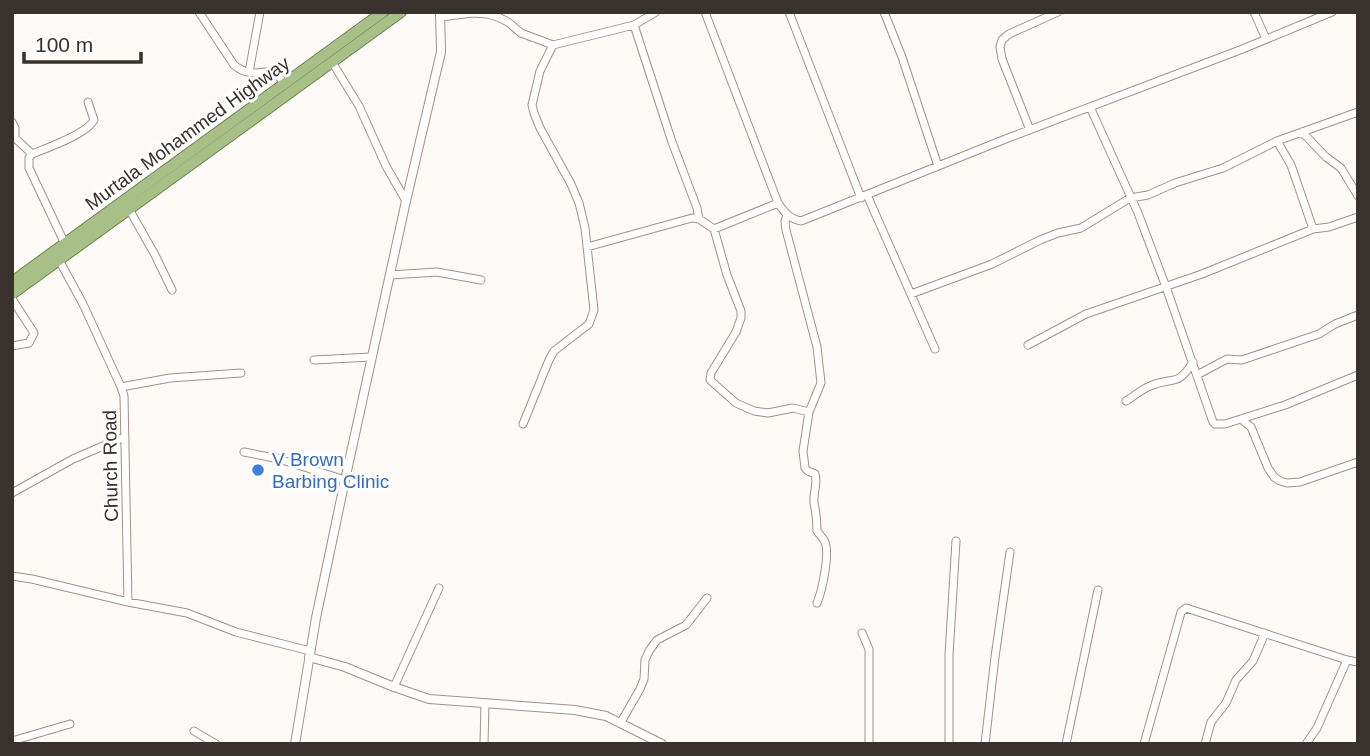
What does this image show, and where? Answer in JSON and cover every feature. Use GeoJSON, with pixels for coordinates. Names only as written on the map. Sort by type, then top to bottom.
{"type":"FeatureCollection","features":[{"type":"Feature","properties":{"kind":"highway","name":"Murtala Mohammed Highway"},"geometry":{"type":"LineString","coordinates":[[12,282],[383,12]]}},
{"type":"Feature","properties":{"kind":"highway"},"geometry":{"type":"LineString","coordinates":[[12,293],[401,12]]}},
{"type":"Feature","properties":{"kind":"street"},"geometry":{"type":"LineString","coordinates":[[199,12],[234,65],[257,74],[274,71],[285,84]]}},
{"type":"Feature","properties":{"kind":"street"},"geometry":{"type":"LineString","coordinates":[[248,72],[260,12]]}},
{"type":"Feature","properties":{"kind":"street"},"geometry":{"type":"LineString","coordinates":[[295,744],[345,480],[441,52],[440,14],[473,13],[498,17],[521,33],[553,45],[634,25],[656,12]]}},
{"type":"Feature","properties":{"kind":"street"},"geometry":{"type":"LineString","coordinates":[[705,12],[778,203],[787,215],[801,221],[1332,12]]}},
{"type":"Feature","properties":{"kind":"street"},"geometry":{"type":"LineString","coordinates":[[789,12],[864,197],[935,349]]}},
{"type":"Feature","properties":{"kind":"street"},"geometry":{"type":"LineString","coordinates":[[884,12],[938,166]]}},
{"type":"Feature","properties":{"kind":"street"},"geometry":{"type":"LineString","coordinates":[[1030,130],[1002,59],[1000,47],[1002,40],[1009,34],[1058,12]]}},
{"type":"Feature","properties":{"kind":"street"},"geometry":{"type":"LineString","coordinates":[[1255,12],[1266,39]]}},
{"type":"Feature","properties":{"kind":"street"},"geometry":{"type":"LineString","coordinates":[[634,25],[699,219]]}},
{"type":"Feature","properties":{"kind":"street"},"geometry":{"type":"LineString","coordinates":[[523,424],[549,360],[555,351],[589,324],[594,310],[579,203],[532,105],[540,71],[553,45]]}},
{"type":"Feature","properties":{"kind":"street"},"geometry":{"type":"LineString","coordinates":[[332,62],[359,106],[386,166],[406,201]]}},
{"type":"Feature","properties":{"kind":"street"},"geometry":{"type":"LineString","coordinates":[[65,244],[29,168],[29,158],[91,125],[93,120],[88,102]]}},
{"type":"Feature","properties":{"kind":"street"},"geometry":{"type":"LineString","coordinates":[[1090,107],[1138,213],[1213,422],[1225,424],[1285,405],[1358,375]]}},
{"type":"Feature","properties":{"kind":"street"},"geometry":{"type":"LineString","coordinates":[[911,294],[992,264],[1058,233],[1081,228],[1130,198],[1148,195],[1175,183],[1223,168],[1277,141],[1358,112]]}},
{"type":"Feature","properties":{"kind":"street"},"geometry":{"type":"LineString","coordinates":[[12,122],[15,138],[32,155]]}},
{"type":"Feature","properties":{"kind":"street"},"geometry":{"type":"LineString","coordinates":[[1302,132],[1341,168],[1358,196]]}},
{"type":"Feature","properties":{"kind":"street"},"geometry":{"type":"LineString","coordinates":[[1277,141],[1290,165],[1312,229]]}},
{"type":"Feature","properties":{"kind":"street"},"geometry":{"type":"LineString","coordinates":[[714,229],[778,203]]}},
{"type":"Feature","properties":{"kind":"street"},"geometry":{"type":"LineString","coordinates":[[129,209],[172,290]]}},
{"type":"Feature","properties":{"kind":"street"},"geometry":{"type":"LineString","coordinates":[[787,215],[786,230],[817,347],[820,374],[820,387],[809,412],[803,459],[808,471],[816,476],[814,502],[817,531],[826,546],[823,589],[817,603]]}},
{"type":"Feature","properties":{"kind":"street"},"geometry":{"type":"LineString","coordinates":[[1028,345],[1075,318],[1166,287],[1312,229],[1329,227],[1358,217]]}},
{"type":"Feature","properties":{"kind":"street"},"geometry":{"type":"LineString","coordinates":[[587,247],[692,218],[699,219],[714,229],[741,318],[736,332],[711,373],[710,380],[736,403],[754,411],[768,413],[789,408],[809,412]]}},
{"type":"Feature","properties":{"kind":"street","name":"Church Road"},"geometry":{"type":"LineString","coordinates":[[59,260],[83,304],[121,387],[125,403],[128,602]]}},
{"type":"Feature","properties":{"kind":"street"},"geometry":{"type":"LineString","coordinates":[[390,275],[437,272],[481,280]]}},
{"type":"Feature","properties":{"kind":"street"},"geometry":{"type":"LineString","coordinates":[[12,299],[34,333],[29,343],[12,346]]}},
{"type":"Feature","properties":{"kind":"street"},"geometry":{"type":"LineString","coordinates":[[1197,375],[1227,359],[1242,360],[1320,334],[1335,324],[1358,315]]}},
{"type":"Feature","properties":{"kind":"street"},"geometry":{"type":"LineString","coordinates":[[314,360],[371,358]]}},
{"type":"Feature","properties":{"kind":"street"},"geometry":{"type":"LineString","coordinates":[[1126,401],[1149,386],[1180,379],[1193,362]]}},
{"type":"Feature","properties":{"kind":"street"},"geometry":{"type":"LineString","coordinates":[[121,387],[170,378],[241,373]]}},
{"type":"Feature","properties":{"kind":"street"},"geometry":{"type":"LineString","coordinates":[[1241,419],[1251,427],[1268,468],[1280,481],[1300,482],[1358,462]]}},
{"type":"Feature","properties":{"kind":"street"},"geometry":{"type":"LineString","coordinates":[[12,493],[73,459],[124,437]]}},
{"type":"Feature","properties":{"kind":"street"},"geometry":{"type":"LineString","coordinates":[[244,452],[279,459],[345,480]]}},
{"type":"Feature","properties":{"kind":"street"},"geometry":{"type":"LineString","coordinates":[[950,744],[949,654],[956,541]]}},
{"type":"Feature","properties":{"kind":"street"},"geometry":{"type":"LineString","coordinates":[[985,744],[1010,552]]}},
{"type":"Feature","properties":{"kind":"street"},"geometry":{"type":"LineString","coordinates":[[12,576],[187,613],[236,632],[310,654],[416,696],[584,711],[621,722],[662,744]]}},
{"type":"Feature","properties":{"kind":"street"},"geometry":{"type":"LineString","coordinates":[[394,687],[439,588]]}},
{"type":"Feature","properties":{"kind":"street"},"geometry":{"type":"LineString","coordinates":[[1066,744],[1098,590]]}},
{"type":"Feature","properties":{"kind":"street"},"geometry":{"type":"LineString","coordinates":[[621,722],[644,679],[645,660],[649,651],[657,640],[686,625],[707,598]]}},
{"type":"Feature","properties":{"kind":"street"},"geometry":{"type":"LineString","coordinates":[[1144,744],[1183,610],[1189,608],[1358,662]]}},
{"type":"Feature","properties":{"kind":"street"},"geometry":{"type":"LineString","coordinates":[[862,633],[869,649],[869,744]]}},
{"type":"Feature","properties":{"kind":"street"},"geometry":{"type":"LineString","coordinates":[[1205,744],[1211,722],[1226,703],[1236,680],[1255,657],[1265,633]]}},
{"type":"Feature","properties":{"kind":"street"},"geometry":{"type":"LineString","coordinates":[[1306,744],[1317,728],[1347,660]]}},
{"type":"Feature","properties":{"kind":"street"},"geometry":{"type":"LineString","coordinates":[[484,744],[485,704]]}},
{"type":"Feature","properties":{"kind":"street"},"geometry":{"type":"LineString","coordinates":[[12,741],[70,724]]}},
{"type":"Feature","properties":{"kind":"street"},"geometry":{"type":"LineString","coordinates":[[194,731],[216,744]]}},
{"type":"Feature","properties":{"kind":"place","name":"V Brown Barbing Clinic"},"geometry":{"type":"Point","coordinates":[258,470]}}]}
